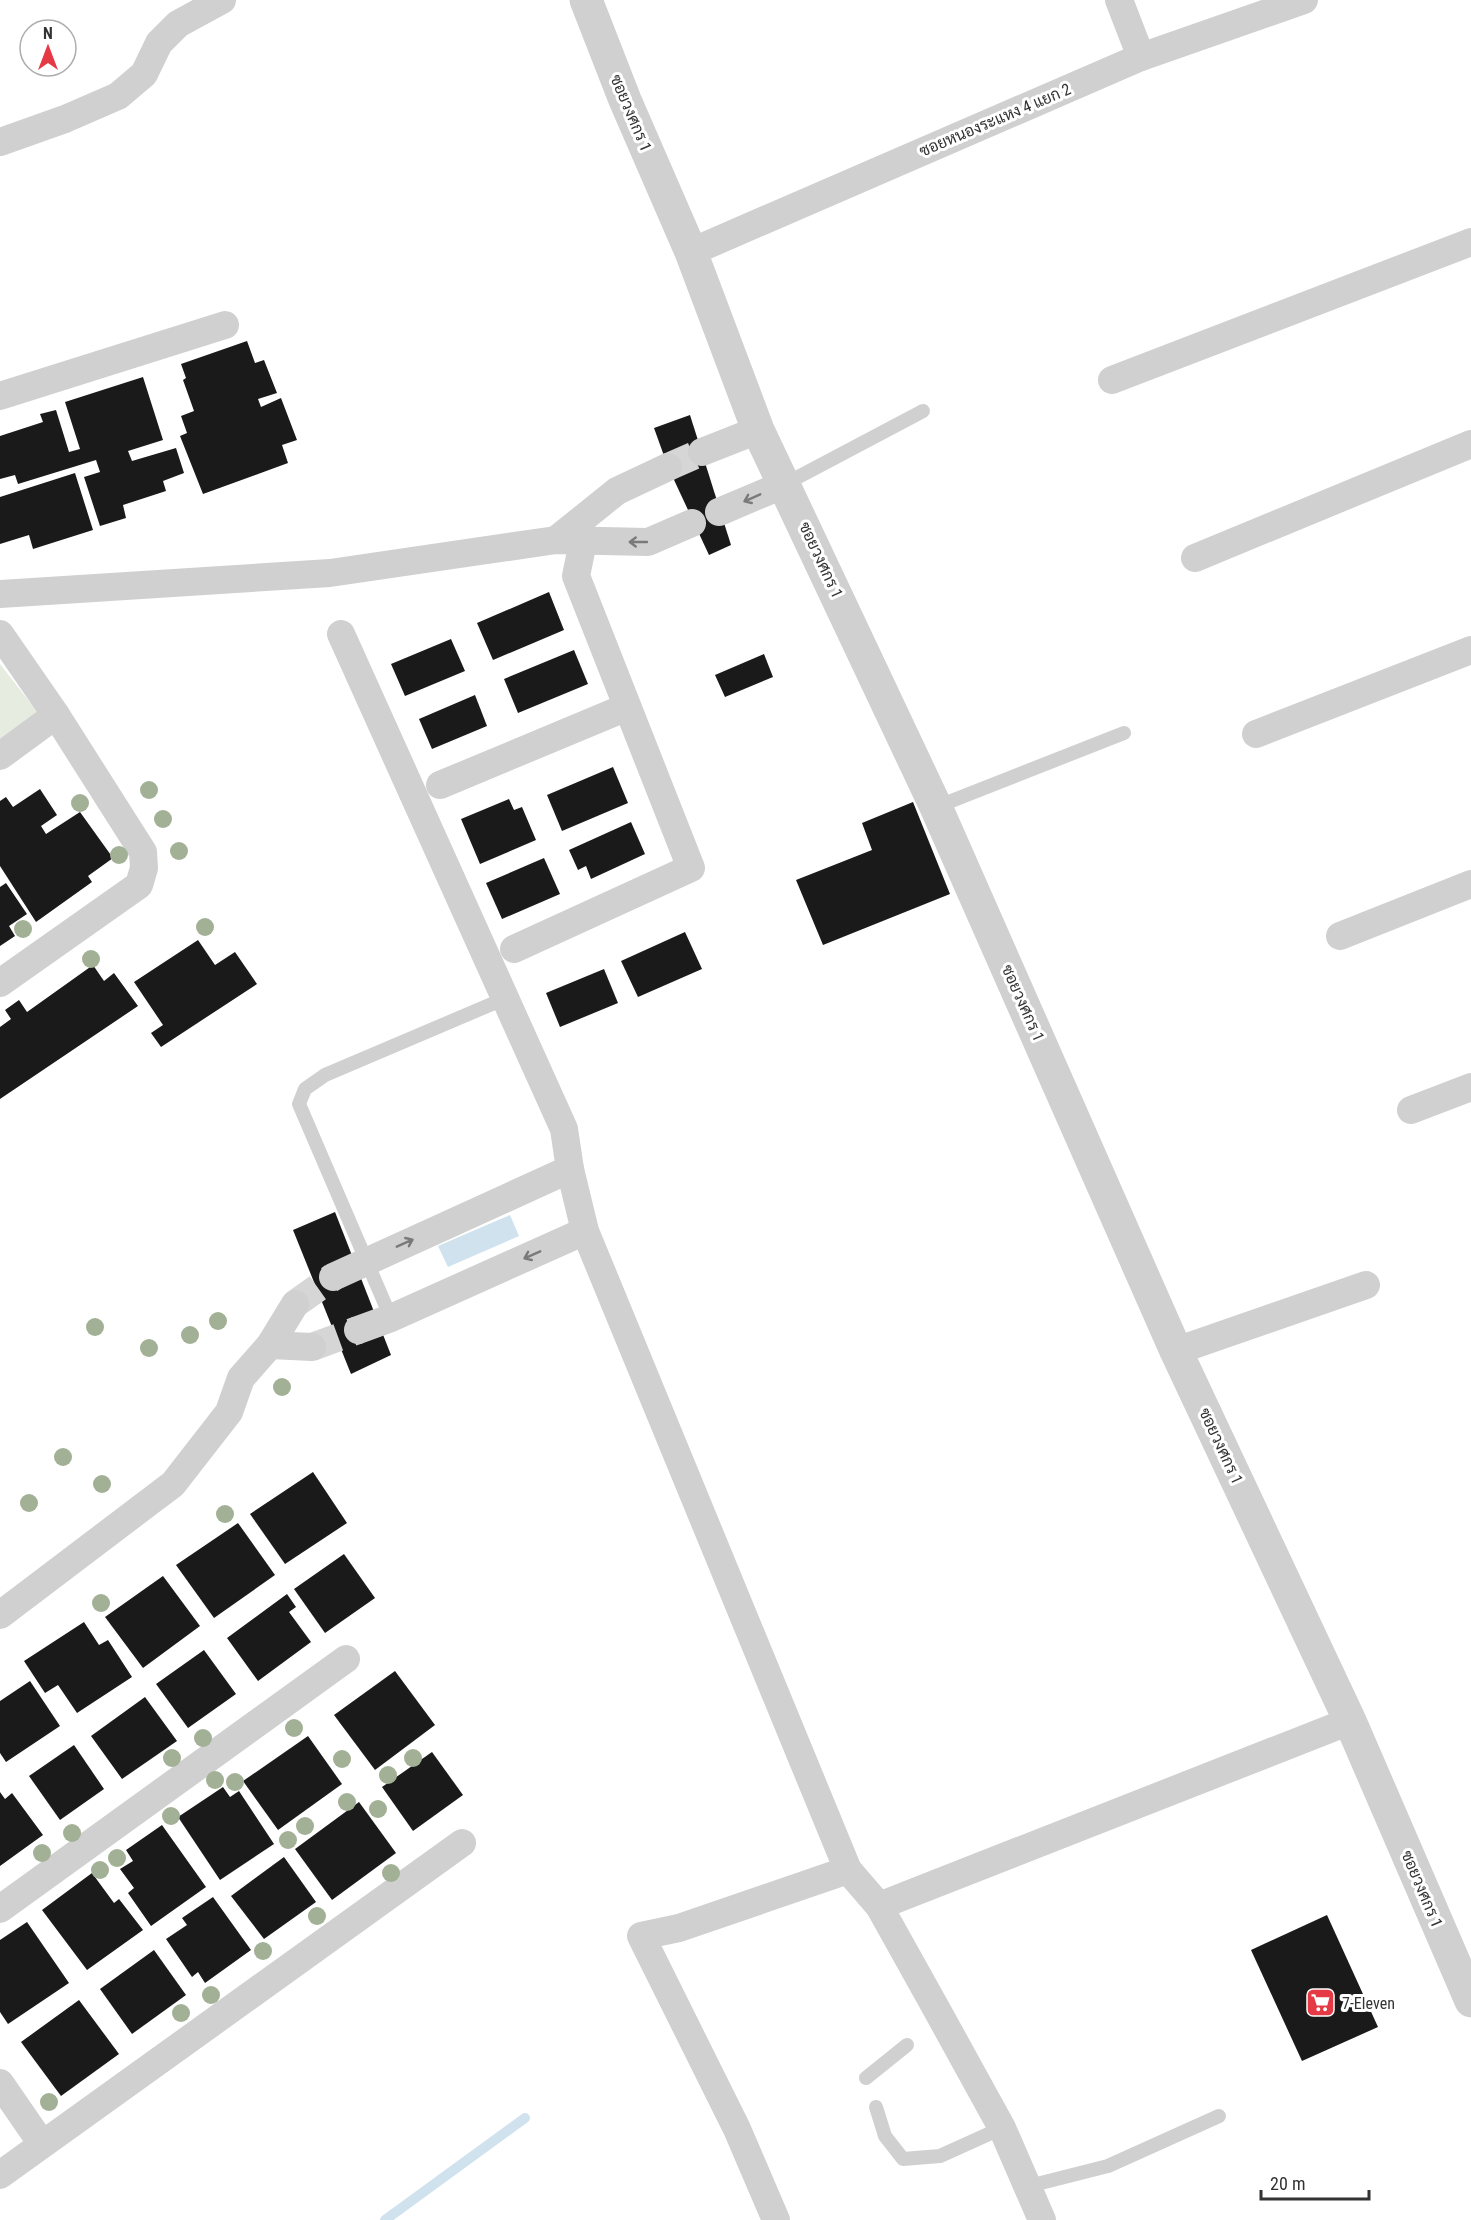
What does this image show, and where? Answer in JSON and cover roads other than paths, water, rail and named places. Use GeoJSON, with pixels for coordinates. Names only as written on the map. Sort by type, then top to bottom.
{"type":"FeatureCollection","features":[{"type":"Feature","properties":{"kind":"street"},"geometry":{"type":"LineString","coordinates":[[0,142],[64,119],[118,96],[144,74],[159,43],[178,24],[222,0]]}},
{"type":"Feature","properties":{"kind":"street","name":"ซอยวงศกร 1"},"geometry":{"type":"LineString","coordinates":[[586,0],[625,100],[691,252],[758,429],[936,807],[1176,1351],[1350,1720],[1471,2001]]}},
{"type":"Feature","properties":{"kind":"street"},"geometry":{"type":"LineString","coordinates":[[1119,0],[1141,57]]}},
{"type":"Feature","properties":{"kind":"street","name":"ซอยหนองระแหง 4 แยก 2"},"geometry":{"type":"LineString","coordinates":[[691,252],[1141,57],[1304,0]]}},
{"type":"Feature","properties":{"kind":"street"},"geometry":{"type":"LineString","coordinates":[[1112,380],[1471,242]]}},
{"type":"Feature","properties":{"kind":"street"},"geometry":{"type":"LineString","coordinates":[[0,396],[225,325]]}},
{"type":"Feature","properties":{"kind":"street"},"geometry":{"type":"LineString","coordinates":[[702,452],[758,429]]}},
{"type":"Feature","properties":{"kind":"street"},"geometry":{"type":"LineString","coordinates":[[1195,558],[1471,444]]}},
{"type":"Feature","properties":{"kind":"street"},"geometry":{"type":"LineString","coordinates":[[569,541],[617,491],[668,467]]}},
{"type":"Feature","properties":{"kind":"street"},"geometry":{"type":"LineString","coordinates":[[719,513],[785,484]]}},
{"type":"Feature","properties":{"kind":"street"},"geometry":{"type":"LineString","coordinates":[[0,594],[330,573],[569,541],[648,542],[692,523]]}},
{"type":"Feature","properties":{"kind":"street"},"geometry":{"type":"LineString","coordinates":[[514,949],[691,868],[576,576],[569,541]]}},
{"type":"Feature","properties":{"kind":"street"},"geometry":{"type":"LineString","coordinates":[[0,634],[56,715],[143,852],[144,868],[139,885],[0,983]]}},
{"type":"Feature","properties":{"kind":"street"},"geometry":{"type":"LineString","coordinates":[[341,634],[564,1130],[570,1168],[585,1231],[848,1870],[879,1906],[1002,2128],[1042,2220]]}},
{"type":"Feature","properties":{"kind":"street"},"geometry":{"type":"LineString","coordinates":[[1256,734],[1471,650]]}},
{"type":"Feature","properties":{"kind":"street"},"geometry":{"type":"LineString","coordinates":[[440,785],[627,707]]}},
{"type":"Feature","properties":{"kind":"street"},"geometry":{"type":"LineString","coordinates":[[0,756],[56,715]]}},
{"type":"Feature","properties":{"kind":"street"},"geometry":{"type":"LineString","coordinates":[[1340,936],[1471,884]]}},
{"type":"Feature","properties":{"kind":"street"},"geometry":{"type":"LineString","coordinates":[[1411,1110],[1471,1087]]}},
{"type":"Feature","properties":{"kind":"street"},"geometry":{"type":"LineString","coordinates":[[333,1277],[570,1168]]}},
{"type":"Feature","properties":{"kind":"street"},"geometry":{"type":"LineString","coordinates":[[358,1330],[391,1318],[585,1231]]}},
{"type":"Feature","properties":{"kind":"street"},"geometry":{"type":"LineString","coordinates":[[1176,1351],[1366,1285]]}},
{"type":"Feature","properties":{"kind":"street"},"geometry":{"type":"LineString","coordinates":[[0,1615],[173,1484],[229,1412],[241,1378],[270,1345],[295,1304]]}},
{"type":"Feature","properties":{"kind":"street"},"geometry":{"type":"LineString","coordinates":[[270,1345],[312,1347]]}},
{"type":"Feature","properties":{"kind":"street"},"geometry":{"type":"LineString","coordinates":[[0,1909],[346,1659]]}},
{"type":"Feature","properties":{"kind":"street"},"geometry":{"type":"LineString","coordinates":[[879,1906],[1350,1720]]}},
{"type":"Feature","properties":{"kind":"street"},"geometry":{"type":"LineString","coordinates":[[0,2175],[462,1843]]}},
{"type":"Feature","properties":{"kind":"street"},"geometry":{"type":"LineString","coordinates":[[777,2220],[736,2129],[641,1936],[679,1928],[848,1870]]}},
{"type":"Feature","properties":{"kind":"street"},"geometry":{"type":"LineString","coordinates":[[0,2083],[42,2144]]}},
{"type":"Feature","properties":{"kind":"lane"},"geometry":{"type":"LineString","coordinates":[[785,484],[923,411]]}},
{"type":"Feature","properties":{"kind":"lane"},"geometry":{"type":"LineString","coordinates":[[936,807],[1124,733]]}},
{"type":"Feature","properties":{"kind":"lane"},"geometry":{"type":"LineString","coordinates":[[391,1318],[299,1104],[305,1089],[325,1075],[506,998]]}},
{"type":"Feature","properties":{"kind":"lane"},"geometry":{"type":"LineString","coordinates":[[866,2078],[907,2045]]}},
{"type":"Feature","properties":{"kind":"lane"},"geometry":{"type":"LineString","coordinates":[[876,2107],[885,2136],[903,2160],[940,2157],[1002,2128]]}},
{"type":"Feature","properties":{"kind":"lane"},"geometry":{"type":"LineString","coordinates":[[1026,2187],[1108,2166],[1219,2116]]}},
{"type":"Feature","properties":{"kind":"water"},"geometry":{"type":"Polygon","coordinates":[[[510,1215],[519,1236],[448,1267],[438,1246],[510,1215]]]}},
{"type":"Feature","properties":{"kind":"waterway"},"geometry":{"type":"LineString","coordinates":[[385,2220],[525,2118]]}},
{"type":"Feature","properties":{"kind":"tunnel"},"geometry":{"type":"LineString","coordinates":[[668,467],[702,452]]}},
{"type":"Feature","properties":{"kind":"tunnel"},"geometry":{"type":"LineString","coordinates":[[295,1304],[333,1277]]}},
{"type":"Feature","properties":{"kind":"tunnel"},"geometry":{"type":"LineString","coordinates":[[312,1347],[358,1330]]}},
{"type":"Feature","properties":{"kind":"place","name":"7-Eleven"},"geometry":{"type":"Point","coordinates":[1321,2003]}}]}
